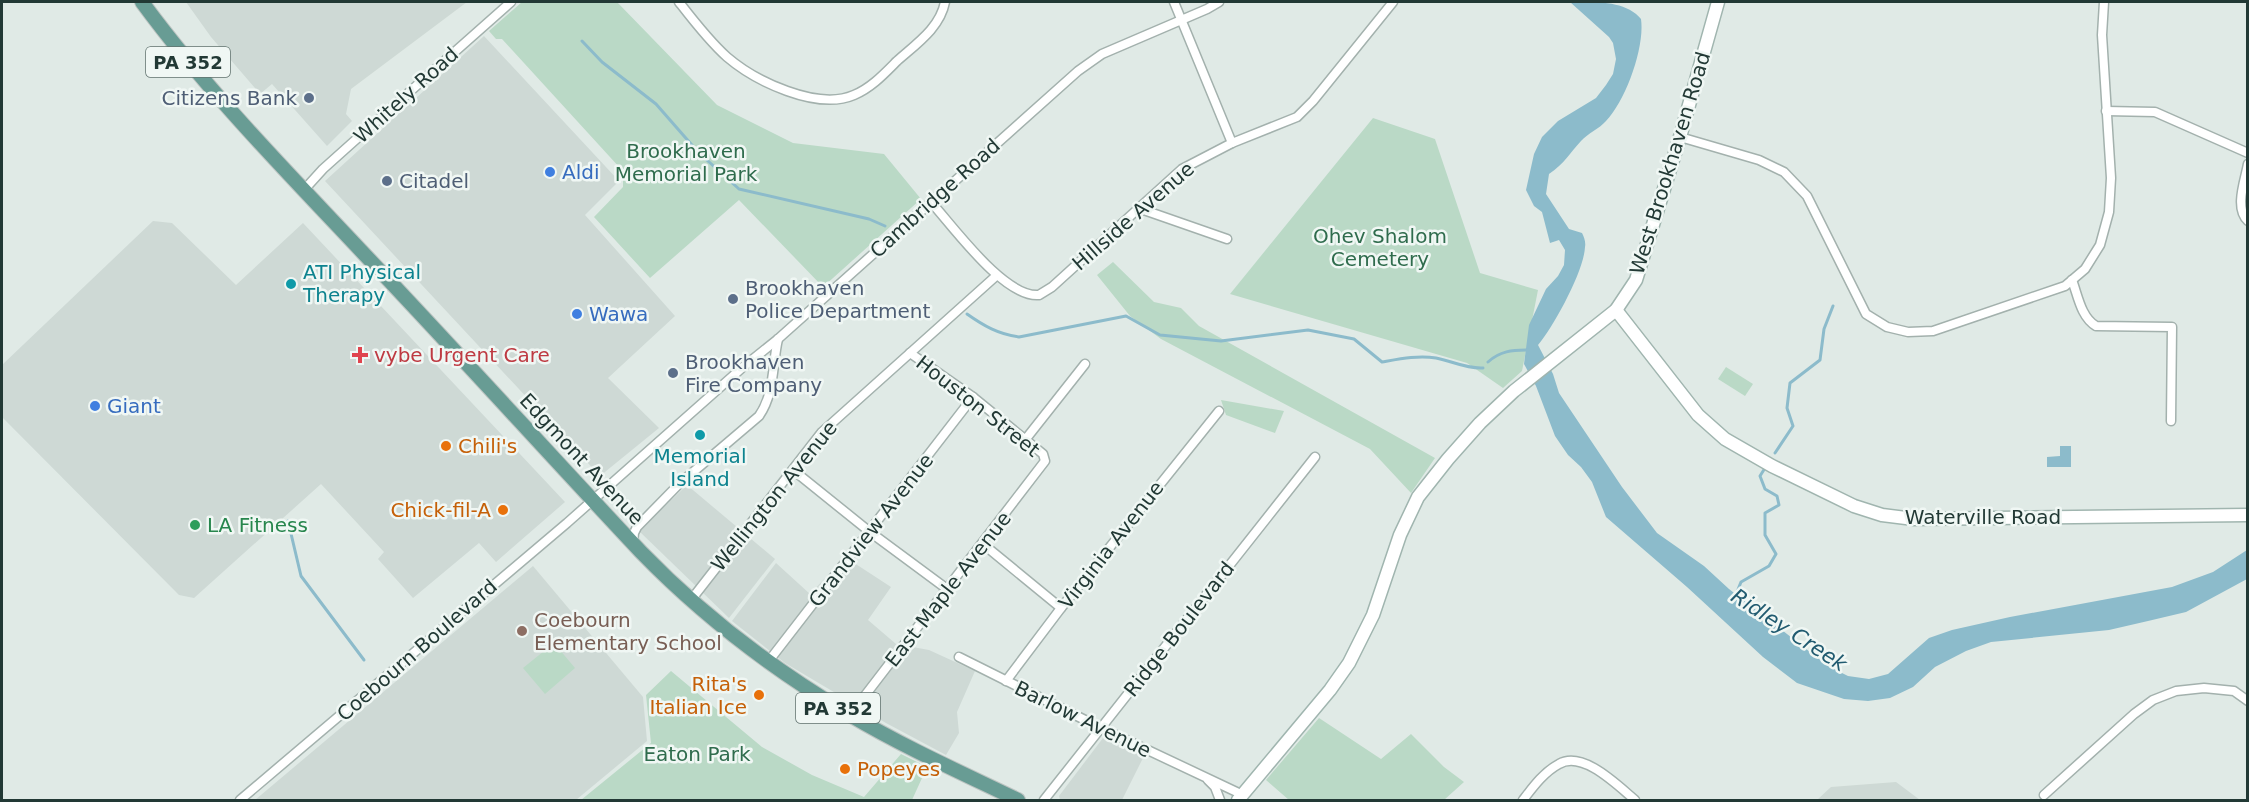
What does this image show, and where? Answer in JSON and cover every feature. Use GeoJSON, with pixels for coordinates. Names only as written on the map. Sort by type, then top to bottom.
{"type":"FeatureCollection","features":[{"type":"Feature","properties":{"kind":"main road","name":"Edgmont Avenue"},"geometry":{"type":"LineString","coordinates":[[142,2],[198,74],[303,191],[633,543],[691,600],[768,662],[850,715],[1018,801]]}},
{"type":"Feature","properties":{"kind":"street","name":"Whitely Road"},"geometry":{"type":"LineString","coordinates":[[303,191],[323,169],[370,126],[511,2]]}},
{"type":"Feature","properties":{"kind":"street"},"geometry":{"type":"LineString","coordinates":[[678,2],[727,56],[741,67],[790,93],[831,99],[852,96],[867,89],[928,33],[938,20],[945,2]]}},
{"type":"Feature","properties":{"kind":"street"},"geometry":{"type":"LineString","coordinates":[[1174,2],[1232,143]]}},
{"type":"Feature","properties":{"kind":"street","name":"Cambridge Road"},"geometry":{"type":"LineString","coordinates":[[593,500],[743,367],[778,339],[1078,71],[1102,54],[1219,2]]}},
{"type":"Feature","properties":{"kind":"street","name":"Hillside Avenue"},"geometry":{"type":"LineString","coordinates":[[996,276],[1011,287],[1034,296],[1052,287],[1182,169],[1232,143],[1290,120],[1304,110],[1393,2]]}},
{"type":"Feature","properties":{"kind":"street","name":"West Brookhaven Road"},"geometry":{"type":"LineString","coordinates":[[1240,798],[1330,690],[1349,663],[1373,615],[1400,535],[1418,497],[1480,423],[1616,310],[1636,280],[1718,2]]}},
{"type":"Feature","properties":{"kind":"street"},"geometry":{"type":"LineString","coordinates":[[1680,137],[1759,160],[1784,172],[1807,196],[1866,314],[1887,327],[1908,332],[1933,331],[2065,286],[2085,269],[2100,245],[2109,212],[2111,178],[2102,35],[2104,2]]}},
{"type":"Feature","properties":{"kind":"street"},"geometry":{"type":"LineString","coordinates":[[2106,111],[2155,112],[2247,153]]}},
{"type":"Feature","properties":{"kind":"street"},"geometry":{"type":"LineString","coordinates":[[2247,164],[2241,202],[2241,213],[2247,221]]}},
{"type":"Feature","properties":{"kind":"street"},"geometry":{"type":"LineString","coordinates":[[930,201],[996,276]]}},
{"type":"Feature","properties":{"kind":"street"},"geometry":{"type":"LineString","coordinates":[[1138,208],[1227,239]]}},
{"type":"Feature","properties":{"kind":"street","name":"Wellington Avenue"},"geometry":{"type":"LineString","coordinates":[[691,600],[822,432],[996,276]]}},
{"type":"Feature","properties":{"kind":"street"},"geometry":{"type":"LineString","coordinates":[[2072,280],[2088,322],[2096,326],[2172,327],[2171,422]]}},
{"type":"Feature","properties":{"kind":"street","name":"Waterville Road"},"geometry":{"type":"LineString","coordinates":[[1616,310],[1698,415],[1717,433],[1772,466],[1854,506],[1882,514],[1914,519],[2247,515]]}},
{"type":"Feature","properties":{"kind":"street"},"geometry":{"type":"LineString","coordinates":[[633,543],[637,527],[679,484],[759,416],[764,409],[770,392],[778,339]]}},
{"type":"Feature","properties":{"kind":"street","name":"Houston Street"},"geometry":{"type":"LineString","coordinates":[[910,353],[973,398],[1043,454],[1045,461]]}},
{"type":"Feature","properties":{"kind":"street"},"geometry":{"type":"LineString","coordinates":[[1025,440],[1085,364]]}},
{"type":"Feature","properties":{"kind":"street","name":"Grandview Avenue"},"geometry":{"type":"LineString","coordinates":[[768,662],[973,398]]}},
{"type":"Feature","properties":{"kind":"street","name":"Virginia Avenue"},"geometry":{"type":"LineString","coordinates":[[1006,681],[1061,608],[1219,411]]}},
{"type":"Feature","properties":{"kind":"street","name":"Ridge Boulevard"},"geometry":{"type":"LineString","coordinates":[[1044,801],[1315,457]]}},
{"type":"Feature","properties":{"kind":"street","name":"East Maple Avenue"},"geometry":{"type":"LineString","coordinates":[[850,715],[984,544],[1045,461]]}},
{"type":"Feature","properties":{"kind":"street"},"geometry":{"type":"LineString","coordinates":[[793,470],[870,532],[947,589]]}},
{"type":"Feature","properties":{"kind":"street","name":"Coebourn Boulevard"},"geometry":{"type":"LineString","coordinates":[[240,801],[593,500]]}},
{"type":"Feature","properties":{"kind":"street"},"geometry":{"type":"LineString","coordinates":[[984,544],[1061,608]]}},
{"type":"Feature","properties":{"kind":"street","name":"Barlow Avenue"},"geometry":{"type":"LineString","coordinates":[[959,657],[1208,779],[1240,798]]}},
{"type":"Feature","properties":{"kind":"street"},"geometry":{"type":"LineString","coordinates":[[2044,795],[2133,714],[2153,700],[2176,691],[2204,688],[2234,691],[2247,701]]}},
{"type":"Feature","properties":{"kind":"street"},"geometry":{"type":"LineString","coordinates":[[1523,801],[1540,779],[1560,762],[1572,761],[1583,762],[1605,774],[1635,801]]}},
{"type":"Feature","properties":{"kind":"street"},"geometry":{"type":"LineString","coordinates":[[1208,779],[1215,787],[1220,801]]}},
{"type":"Feature","properties":{"kind":"shaded area"},"geometry":{"type":"Polygon","coordinates":[[[186,2],[467,2],[351,89],[346,114],[352,121],[327,146],[272,84],[260,94],[211,37],[186,2]]]}},
{"type":"Feature","properties":{"kind":"shaded area"},"geometry":{"type":"Polygon","coordinates":[[[484,36],[619,181],[585,215],[675,316],[608,378],[659,428],[600,476],[325,181],[484,36]]]}},
{"type":"Feature","properties":{"kind":"shaded area"},"geometry":{"type":"Polygon","coordinates":[[[153,221],[172,223],[236,285],[303,223],[565,502],[496,562],[479,543],[413,598],[378,559],[384,552],[321,484],[194,598],[179,595],[2,417],[2,365],[153,221]]]}},
{"type":"Feature","properties":{"kind":"shaded area"},"geometry":{"type":"Polygon","coordinates":[[[687,485],[775,559],[729,618],[639,531],[687,485]]]}},
{"type":"Feature","properties":{"kind":"shaded area"},"geometry":{"type":"Polygon","coordinates":[[[845,557],[891,587],[868,620],[896,644],[929,650],[975,671],[957,712],[959,733],[946,755],[886,723],[785,663],[732,621],[776,563],[810,594],[845,557]]]}},
{"type":"Feature","properties":{"kind":"shaded area","name":"Coebourn Elementary School"},"geometry":{"type":"Polygon","coordinates":[[[533,566],[643,697],[647,741],[576,800],[255,800],[533,566]]]}},
{"type":"Feature","properties":{"kind":"shaded area"},"geometry":{"type":"Polygon","coordinates":[[[1103,738],[1144,756],[1122,800],[1060,800],[1059,796],[1103,738]]]}},
{"type":"Feature","properties":{"kind":"shaded area"},"geometry":{"type":"Polygon","coordinates":[[[1896,782],[1920,800],[1817,800],[1831,787],[1896,782]]]}},
{"type":"Feature","properties":{"kind":"green space","name":"Brookhaven Memorial Park"},"geometry":{"type":"Polygon","coordinates":[[[522,2],[617,2],[717,105],[793,143],[884,154],[921,199],[823,287],[739,200],[650,278],[594,217],[623,187],[623,175],[620,168],[502,39],[496,39],[489,31],[522,2]]]}},
{"type":"Feature","properties":{"kind":"green space","name":"Ohev Shalom Cemetery"},"geometry":{"type":"Polygon","coordinates":[[[1373,118],[1435,139],[1480,273],[1538,290],[1522,371],[1503,388],[1467,363],[1230,294],[1373,118]]]}},
{"type":"Feature","properties":{"kind":"green space"},"geometry":{"type":"Polygon","coordinates":[[[1113,262],[1154,302],[1181,308],[1199,326],[1435,458],[1411,493],[1370,449],[1161,339],[1130,316],[1097,275],[1113,262]]]}},
{"type":"Feature","properties":{"kind":"green space"},"geometry":{"type":"Polygon","coordinates":[[[1726,367],[1753,384],[1745,396],[1718,379],[1726,367]]]}},
{"type":"Feature","properties":{"kind":"green space"},"geometry":{"type":"Polygon","coordinates":[[[1221,400],[1284,411],[1275,433],[1226,415],[1221,400]]]}},
{"type":"Feature","properties":{"kind":"green space"},"geometry":{"type":"Polygon","coordinates":[[[554,643],[575,668],[545,694],[523,668],[554,643]]]}},
{"type":"Feature","properties":{"kind":"green space","name":"Eaton Park"},"geometry":{"type":"Polygon","coordinates":[[[671,671],[762,747],[812,775],[864,797],[901,754],[927,767],[912,800],[581,800],[651,743],[646,695],[671,671]]]}},
{"type":"Feature","properties":{"kind":"green space"},"geometry":{"type":"Polygon","coordinates":[[[1319,718],[1381,759],[1411,734],[1444,767],[1464,782],[1444,800],[1289,800],[1266,780],[1319,718]]]}},
{"type":"Feature","properties":{"kind":"water"},"geometry":{"type":"Polygon","coordinates":[[[1570,2],[1609,3],[1627,8],[1641,19],[1640,44],[1627,87],[1613,112],[1549,174],[1546,194],[1569,229],[1582,233],[1585,245],[1574,284],[1560,312],[1538,345],[1553,374],[1559,393],[1622,487],[1657,533],[1704,566],[1729,589],[1828,666],[1848,676],[1869,679],[1888,674],[1929,638],[1952,630],[2172,587],[2213,572],[2247,550],[2247,579],[2186,612],[2109,630],[1991,642],[1966,651],[1935,667],[1913,687],[1890,698],[1868,701],[1844,699],[1797,683],[1763,657],[1606,517],[1592,482],[1555,436],[1536,386],[1524,364],[1529,325],[1546,289],[1564,265],[1565,250],[1559,240],[1550,243],[1542,212],[1534,206],[1526,190],[1534,154],[1542,137],[1558,121],[1596,98],[1613,74],[1616,59],[1613,43],[1609,37],[1570,2]]]}},
{"type":"Feature","properties":{"kind":"water"},"geometry":{"type":"Polygon","coordinates":[[[2060,446],[2071,446],[2071,467],[2047,467],[2047,457],[2060,456],[2060,446]]]}},
{"type":"Feature","properties":{"kind":"waterway"},"geometry":{"type":"LineString","coordinates":[[582,41],[602,62],[656,104],[698,152],[739,189],[869,219],[885,226]]}},
{"type":"Feature","properties":{"kind":"waterway"},"geometry":{"type":"LineString","coordinates":[[1775,453],[1793,426],[1787,408],[1790,383],[1820,360],[1824,329],[1833,306]]}},
{"type":"Feature","properties":{"kind":"waterway"},"geometry":{"type":"LineString","coordinates":[[967,314],[991,329],[1019,337],[1126,316],[1160,335],[1221,341],[1308,330],[1354,339],[1382,362],[1429,357],[1483,368]]}},
{"type":"Feature","properties":{"kind":"waterway"},"geometry":{"type":"LineString","coordinates":[[1488,362],[1506,352],[1528,350]]}},
{"type":"Feature","properties":{"kind":"waterway","name":"Ridley Creek"},"geometry":{"type":"LineString","coordinates":[[1735,597],[1741,582],[1769,566],[1776,554],[1765,535],[1765,513],[1779,505],[1777,496],[1765,489],[1760,476],[1765,468]]}},
{"type":"Feature","properties":{"kind":"waterway"},"geometry":{"type":"LineString","coordinates":[[288,521],[301,576],[364,660]]}},
{"type":"Feature","properties":{"kind":"place","name":"Citizens Bank"},"geometry":{"type":"Point","coordinates":[309,98]}},
{"type":"Feature","properties":{"kind":"place","name":"Aldi"},"geometry":{"type":"Point","coordinates":[550,172]}},
{"type":"Feature","properties":{"kind":"place","name":"Citadel"},"geometry":{"type":"Point","coordinates":[387,181]}},
{"type":"Feature","properties":{"kind":"place","name":"ATI Physical Therapy"},"geometry":{"type":"Point","coordinates":[291,284]}},
{"type":"Feature","properties":{"kind":"place","name":"Brookhaven Police Department"},"geometry":{"type":"Point","coordinates":[733,299]}},
{"type":"Feature","properties":{"kind":"place","name":"Wawa"},"geometry":{"type":"Point","coordinates":[577,314]}},
{"type":"Feature","properties":{"kind":"place","name":"vybe Urgent Care"},"geometry":{"type":"Point","coordinates":[360,355]}},
{"type":"Feature","properties":{"kind":"place","name":"Brookhaven Fire Company"},"geometry":{"type":"Point","coordinates":[673,373]}},
{"type":"Feature","properties":{"kind":"place","name":"Giant"},"geometry":{"type":"Point","coordinates":[95,406]}},
{"type":"Feature","properties":{"kind":"place","name":"Memorial Island"},"geometry":{"type":"Point","coordinates":[700,435]}},
{"type":"Feature","properties":{"kind":"place","name":"Chili's"},"geometry":{"type":"Point","coordinates":[446,446]}},
{"type":"Feature","properties":{"kind":"place","name":"Chick-fil-A"},"geometry":{"type":"Point","coordinates":[503,510]}},
{"type":"Feature","properties":{"kind":"place","name":"LA Fitness"},"geometry":{"type":"Point","coordinates":[195,525]}},
{"type":"Feature","properties":{"kind":"place","name":"Coebourn Elementary School"},"geometry":{"type":"Point","coordinates":[522,631]}},
{"type":"Feature","properties":{"kind":"place","name":"Rita's Italian Ice"},"geometry":{"type":"Point","coordinates":[759,695]}},
{"type":"Feature","properties":{"kind":"place","name":"Popeyes"},"geometry":{"type":"Point","coordinates":[845,769]}}]}
